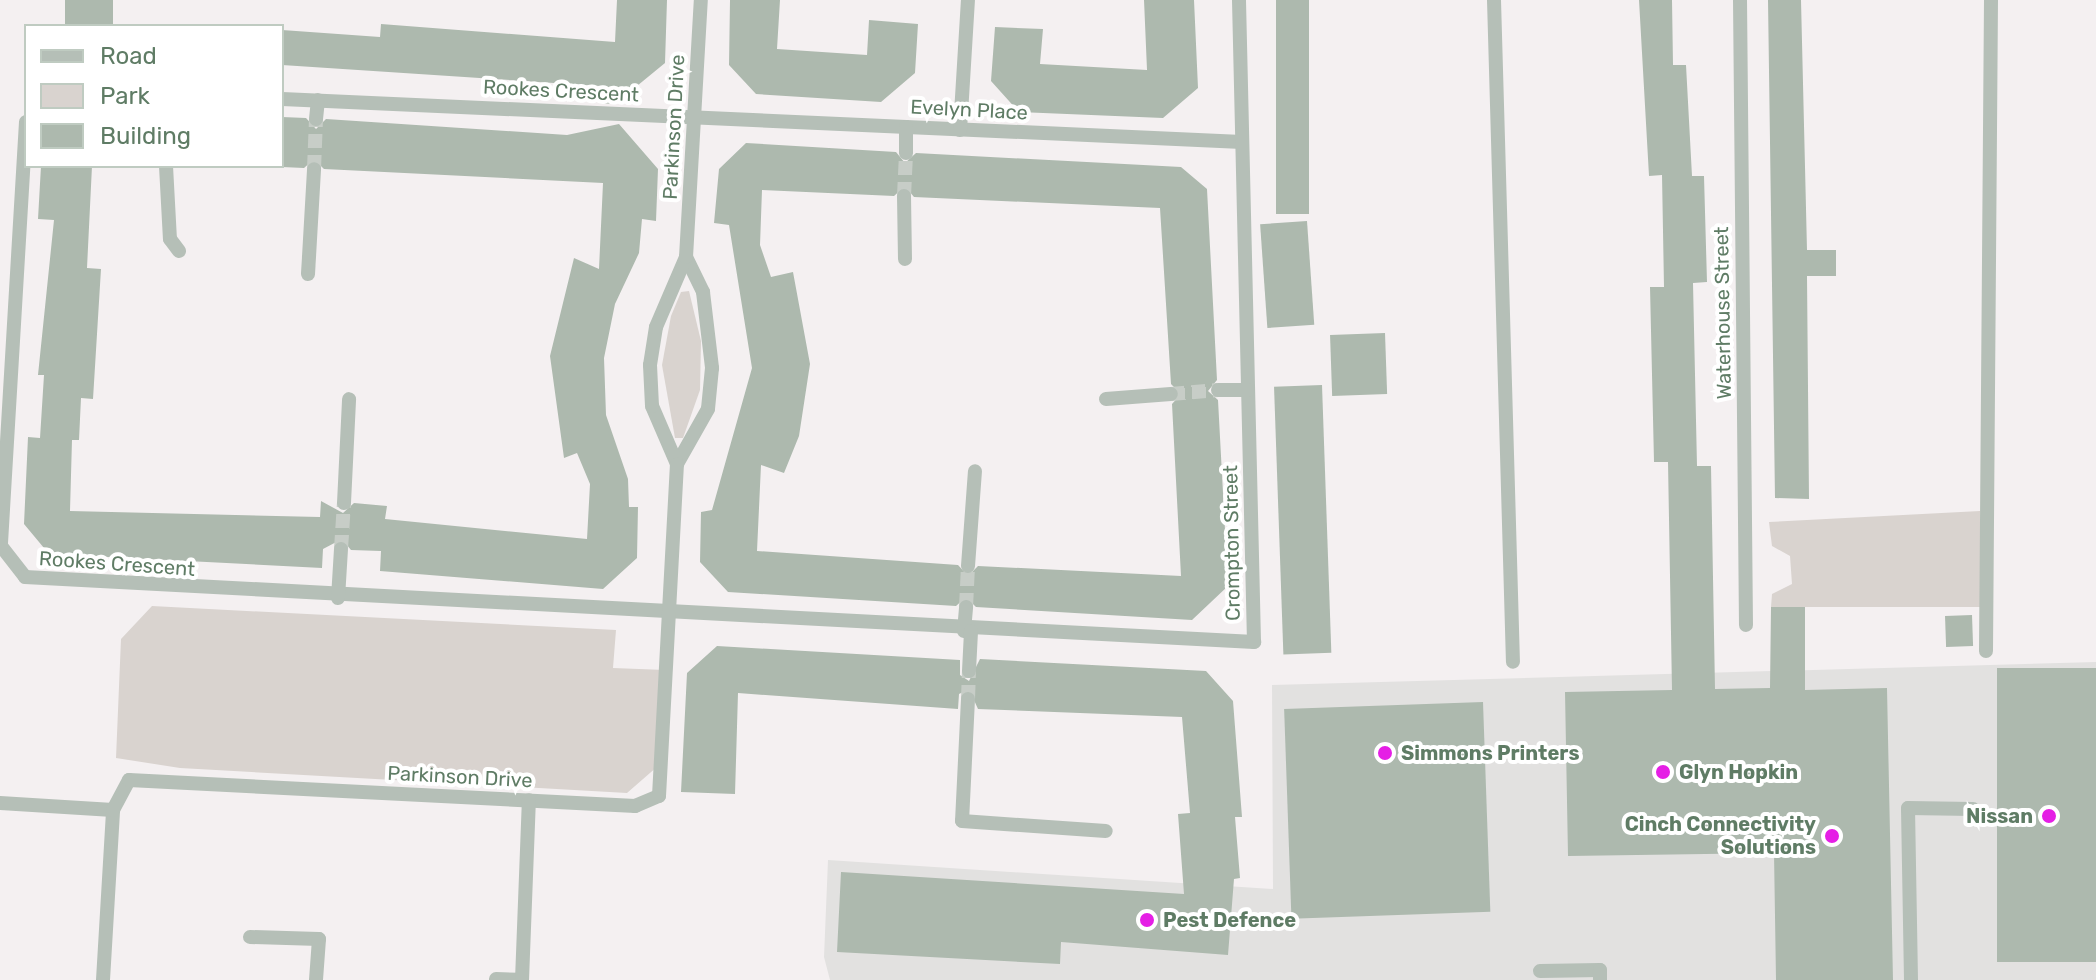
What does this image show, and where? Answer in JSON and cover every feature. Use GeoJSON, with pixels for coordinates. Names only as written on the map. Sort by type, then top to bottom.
{"type":"FeatureCollection","features":[{"type":"Feature","properties":{"kind":"street","name":"Parkinson Drive"},"geometry":{"type":"LineString","coordinates":[[677,464],[652,406],[650,365],[656,327],[686,257],[701,0]]}},
{"type":"Feature","properties":{"kind":"street"},"geometry":{"type":"LineString","coordinates":[[960,130],[968,0]]}},
{"type":"Feature","properties":{"kind":"street","name":"Crompton Street"},"geometry":{"type":"LineString","coordinates":[[668,616],[1254,642],[1239,0]]}},
{"type":"Feature","properties":{"kind":"street"},"geometry":{"type":"LineString","coordinates":[[1494,0],[1513,662]]}},
{"type":"Feature","properties":{"kind":"street","name":"Waterhouse Street"},"geometry":{"type":"LineString","coordinates":[[1740,0],[1746,625]]}},
{"type":"Feature","properties":{"kind":"street"},"geometry":{"type":"LineString","coordinates":[[1986,651],[1991,0]]}},
{"type":"Feature","properties":{"kind":"street","name":"Rookes Crescent"},"geometry":{"type":"LineString","coordinates":[[284,99],[695,117]]}},
{"type":"Feature","properties":{"kind":"street"},"geometry":{"type":"LineString","coordinates":[[316,119],[318,100]]}},
{"type":"Feature","properties":{"kind":"street","name":"Evelyn Place"},"geometry":{"type":"LineString","coordinates":[[695,117],[1242,142]]}},
{"type":"Feature","properties":{"kind":"street"},"geometry":{"type":"LineString","coordinates":[[906,127],[906,153]]}},
{"type":"Feature","properties":{"kind":"street","name":"Rookes Crescent"},"geometry":{"type":"LineString","coordinates":[[24,156],[1,546],[25,577],[668,616]]}},
{"type":"Feature","properties":{"kind":"street"},"geometry":{"type":"LineString","coordinates":[[166,168],[170,239],[179,251]]}},
{"type":"Feature","properties":{"kind":"street"},"geometry":{"type":"LineString","coordinates":[[308,274],[314,169]]}},
{"type":"Feature","properties":{"kind":"street"},"geometry":{"type":"LineString","coordinates":[[904,196],[905,259]]}},
{"type":"Feature","properties":{"kind":"street","name":"Parkinson Drive"},"geometry":{"type":"LineString","coordinates":[[113,810],[129,780],[635,806],[659,796],[677,464],[708,409],[712,368],[710,318],[686,257]]}},
{"type":"Feature","properties":{"kind":"street"},"geometry":{"type":"LineString","coordinates":[[1218,390],[1248,390]]}},
{"type":"Feature","properties":{"kind":"street"},"geometry":{"type":"LineString","coordinates":[[1106,399],[1171,394]]}},
{"type":"Feature","properties":{"kind":"street"},"geometry":{"type":"LineString","coordinates":[[344,503],[349,399]]}},
{"type":"Feature","properties":{"kind":"street"},"geometry":{"type":"LineString","coordinates":[[968,566],[975,471]]}},
{"type":"Feature","properties":{"kind":"street"},"geometry":{"type":"LineString","coordinates":[[338,598],[341,549]]}},
{"type":"Feature","properties":{"kind":"street"},"geometry":{"type":"LineString","coordinates":[[966,607],[969,671]]}},
{"type":"Feature","properties":{"kind":"street"},"geometry":{"type":"LineString","coordinates":[[968,699],[962,821],[1106,831]]}},
{"type":"Feature","properties":{"kind":"street"},"geometry":{"type":"LineString","coordinates":[[496,979],[520,980],[529,800]]}},
{"type":"Feature","properties":{"kind":"street"},"geometry":{"type":"LineString","coordinates":[[0,803],[113,810],[103,980]]}},
{"type":"Feature","properties":{"kind":"street"},"geometry":{"type":"LineString","coordinates":[[1911,980],[1908,808],[1973,809]]}},
{"type":"Feature","properties":{"kind":"street"},"geometry":{"type":"LineString","coordinates":[[250,937],[319,939],[316,980]]}},
{"type":"Feature","properties":{"kind":"street"},"geometry":{"type":"LineString","coordinates":[[1540,971],[1600,970],[1600,980]]}},
{"type":"Feature","properties":{"kind":"shaded area"},"geometry":{"type":"Polygon","coordinates":[[[2096,662],[2096,980],[830,980],[824,957],[828,860],[1273,889],[1272,685],[2096,662]]]}},
{"type":"Feature","properties":{"kind":"green space"},"geometry":{"type":"Polygon","coordinates":[[[689,291],[701,341],[700,390],[683,438],[675,438],[662,365],[671,316],[681,292],[689,291]]]}},
{"type":"Feature","properties":{"kind":"green space"},"geometry":{"type":"Polygon","coordinates":[[[1980,511],[1980,607],[1771,607],[1772,594],[1792,584],[1790,556],[1772,546],[1769,522],[1980,511]]]}},
{"type":"Feature","properties":{"kind":"green space"},"geometry":{"type":"Polygon","coordinates":[[[152,606],[616,630],[613,668],[665,670],[658,766],[627,793],[180,768],[116,758],[121,639],[152,606]]]}},
{"type":"Feature","properties":{"kind":"building"},"geometry":{"type":"Polygon","coordinates":[[[65,0],[113,0],[113,24],[65,24],[65,0]]]}},
{"type":"Feature","properties":{"kind":"building"},"geometry":{"type":"Polygon","coordinates":[[[617,0],[667,0],[665,63],[615,104],[599,103],[600,86],[284,65],[284,30],[380,37],[381,24],[615,42],[617,0]]]}},
{"type":"Feature","properties":{"kind":"building"},"geometry":{"type":"Polygon","coordinates":[[[730,0],[780,0],[777,49],[867,55],[869,20],[918,24],[915,73],[881,102],[756,94],[729,65],[730,0]]]}},
{"type":"Feature","properties":{"kind":"building"},"geometry":{"type":"Polygon","coordinates":[[[1144,0],[1194,0],[1198,88],[1163,118],[1019,112],[991,81],[995,27],[1043,29],[1040,64],[1147,70],[1144,0]]]}},
{"type":"Feature","properties":{"kind":"building"},"geometry":{"type":"Polygon","coordinates":[[[1276,0],[1309,0],[1309,214],[1276,214],[1276,0]]]}},
{"type":"Feature","properties":{"kind":"building"},"geometry":{"type":"Polygon","coordinates":[[[1639,0],[1672,0],[1673,65],[1686,65],[1692,176],[1704,176],[1707,282],[1693,283],[1697,466],[1711,466],[1715,689],[1770,688],[1771,607],[1805,607],[1805,690],[1887,688],[1893,980],[1776,980],[1774,853],[1568,856],[1565,692],[1672,690],[1668,462],[1654,462],[1650,287],[1664,287],[1662,175],[1649,176],[1639,0]]]}},
{"type":"Feature","properties":{"kind":"building"},"geometry":{"type":"Polygon","coordinates":[[[1768,0],[1801,0],[1807,250],[1836,250],[1836,276],[1807,276],[1809,499],[1775,498],[1768,0]]]}},
{"type":"Feature","properties":{"kind":"building"},"geometry":{"type":"Polygon","coordinates":[[[284,117],[306,118],[316,129],[326,119],[567,135],[619,124],[658,169],[656,221],[642,219],[639,253],[615,304],[604,358],[606,415],[628,479],[629,507],[638,507],[637,558],[603,589],[380,571],[381,551],[351,550],[342,539],[323,549],[322,568],[49,554],[24,524],[28,437],[40,438],[44,375],[38,375],[54,220],[38,219],[41,168],[92,168],[87,268],[101,269],[93,399],[81,398],[79,440],[72,440],[70,511],[320,517],[321,501],[343,513],[354,503],[387,506],[385,519],[587,539],[590,484],[577,453],[564,458],[550,356],[574,258],[599,269],[603,183],[324,169],[314,159],[304,168],[284,167],[284,117]]]}},
{"type":"Feature","properties":{"kind":"building"},"geometry":{"type":"Polygon","coordinates":[[[746,143],[896,152],[905,163],[916,153],[1181,167],[1207,189],[1217,380],[1208,391],[1218,400],[1228,586],[1192,620],[976,607],[966,597],[956,606],[728,592],[700,562],[701,512],[712,510],[752,368],[729,225],[714,223],[719,169],[746,143]],[[905,186],[894,196],[762,190],[760,245],[771,277],[793,272],[810,364],[799,436],[784,473],[761,465],[757,551],[958,565],[968,576],[978,566],[1181,576],[1172,404],[1181,394],[1171,384],[1160,208],[914,197],[905,186]]]}},
{"type":"Feature","properties":{"kind":"building"},"geometry":{"type":"Polygon","coordinates":[[[1307,221],[1314,325],[1267,328],[1260,224],[1307,221]]]}},
{"type":"Feature","properties":{"kind":"building"},"geometry":{"type":"Polygon","coordinates":[[[1385,333],[1387,394],[1332,396],[1330,335],[1385,333]]]}},
{"type":"Feature","properties":{"kind":"building"},"geometry":{"type":"Polygon","coordinates":[[[1322,385],[1331,653],[1283,655],[1274,387],[1322,385]]]}},
{"type":"Feature","properties":{"kind":"building"},"geometry":{"type":"Polygon","coordinates":[[[1972,615],[1973,646],[1946,647],[1945,616],[1972,615]]]}},
{"type":"Feature","properties":{"kind":"building"},"geometry":{"type":"Polygon","coordinates":[[[717,646],[960,660],[960,675],[969,681],[980,659],[1206,671],[1233,701],[1242,817],[1235,817],[1240,878],[1234,879],[1228,955],[1061,942],[1060,964],[837,952],[841,872],[1184,894],[1178,814],[1190,813],[1182,717],[978,709],[969,689],[959,694],[958,709],[738,693],[735,794],[681,792],[687,673],[717,646]]]}},
{"type":"Feature","properties":{"kind":"building","name":"Nissan"},"geometry":{"type":"Polygon","coordinates":[[[1997,668],[2096,668],[2096,962],[1997,962],[1997,668]]]}},
{"type":"Feature","properties":{"kind":"building"},"geometry":{"type":"Polygon","coordinates":[[[1483,702],[1490,912],[1291,919],[1284,709],[1483,702]]]}},
{"type":"Feature","properties":{"kind":"tunnel"},"geometry":{"type":"LineString","coordinates":[[314,169],[316,119]]}},
{"type":"Feature","properties":{"kind":"tunnel"},"geometry":{"type":"LineString","coordinates":[[904,196],[906,153]]}},
{"type":"Feature","properties":{"kind":"tunnel"},"geometry":{"type":"LineString","coordinates":[[1171,394],[1218,390]]}},
{"type":"Feature","properties":{"kind":"tunnel"},"geometry":{"type":"LineString","coordinates":[[341,549],[344,503]]}},
{"type":"Feature","properties":{"kind":"tunnel"},"geometry":{"type":"LineString","coordinates":[[966,607],[968,566]]}},
{"type":"Feature","properties":{"kind":"tunnel"},"geometry":{"type":"LineString","coordinates":[[968,699],[969,671]]}},
{"type":"Feature","properties":{"kind":"place","name":"Simmons Printers"},"geometry":{"type":"Point","coordinates":[1385,753]}},
{"type":"Feature","properties":{"kind":"place","name":"Glyn Hopkin"},"geometry":{"type":"Point","coordinates":[1663,772]}},
{"type":"Feature","properties":{"kind":"place","name":"Nissan"},"geometry":{"type":"Point","coordinates":[2049,816]}},
{"type":"Feature","properties":{"kind":"place","name":"Cinch Connectivity Solutions"},"geometry":{"type":"Point","coordinates":[1832,836]}},
{"type":"Feature","properties":{"kind":"place","name":"Pest Defence"},"geometry":{"type":"Point","coordinates":[1147,920]}}]}
